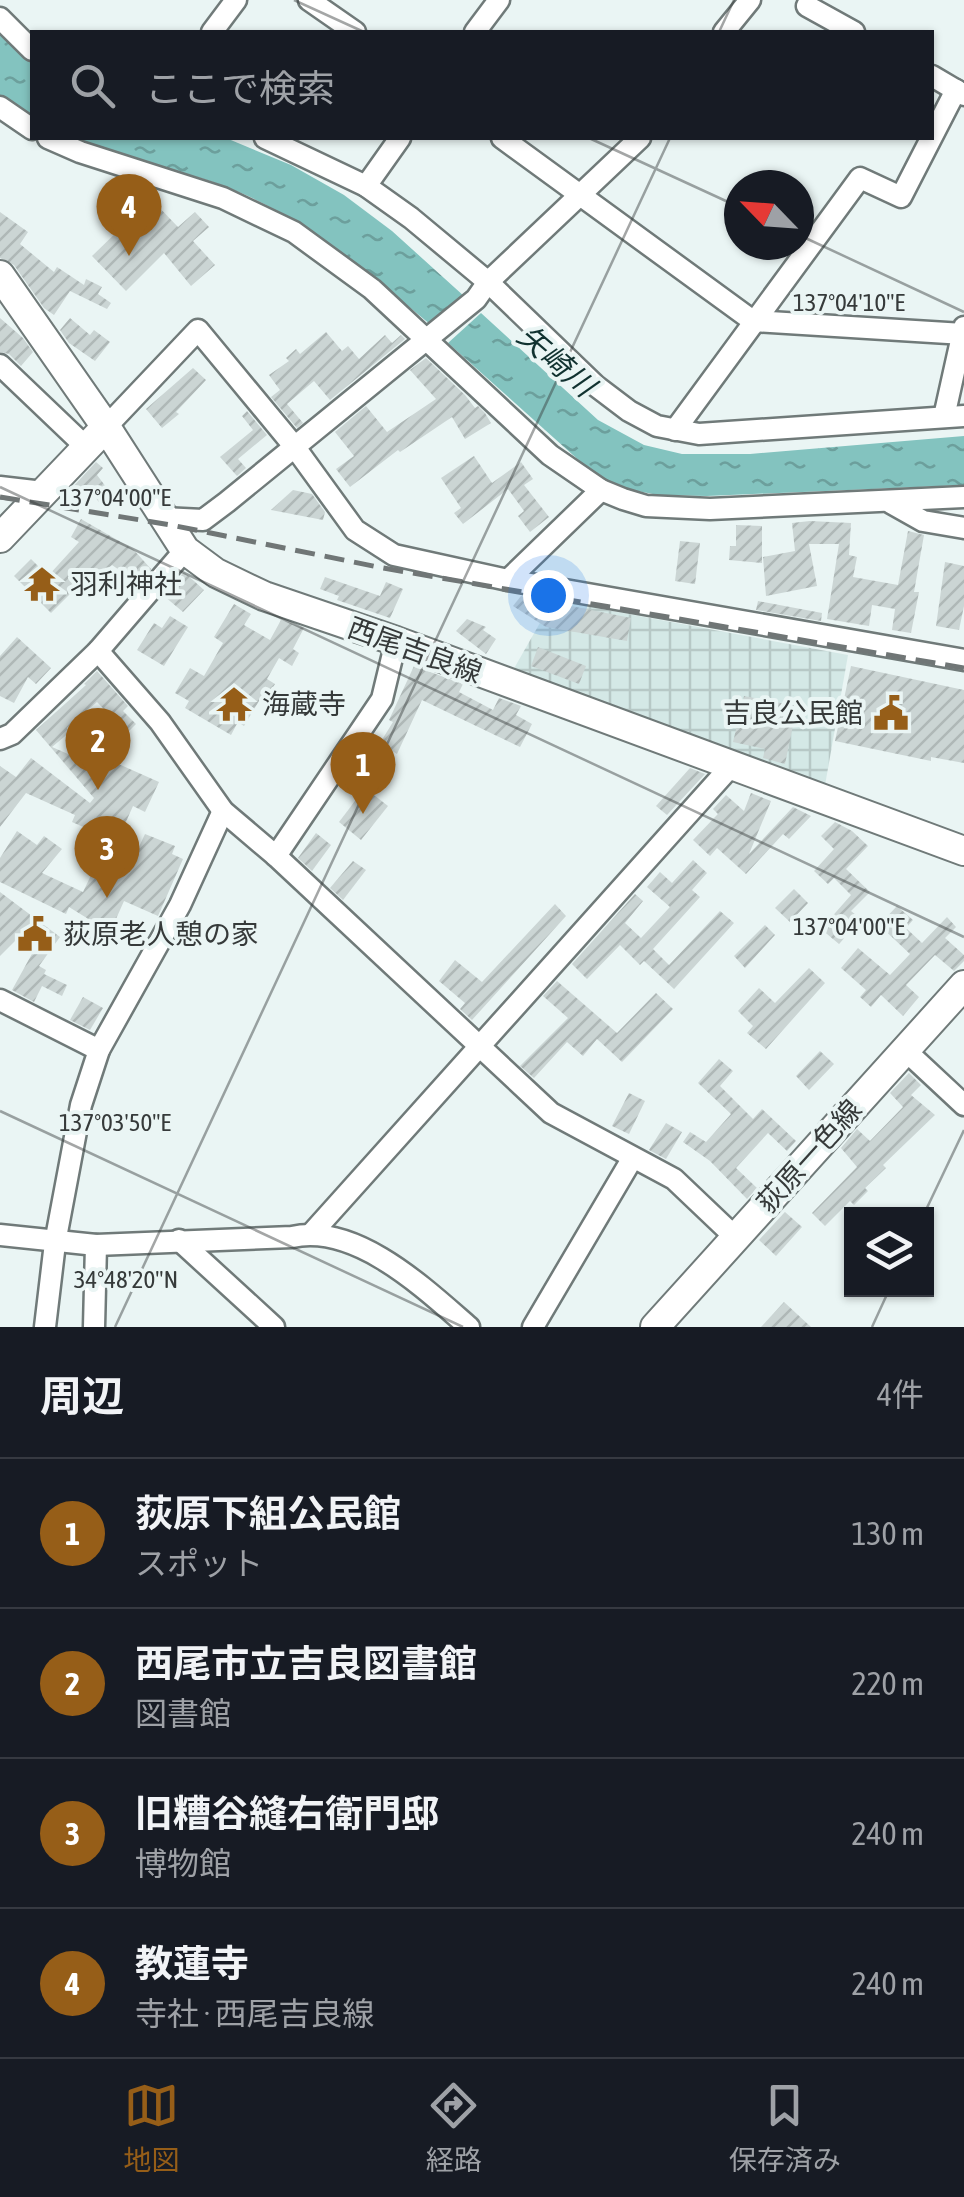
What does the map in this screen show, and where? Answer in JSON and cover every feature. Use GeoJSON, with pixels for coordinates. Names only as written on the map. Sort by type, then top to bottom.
{"type":"FeatureCollection","features":[{"type":"Feature","properties":{"kind":"main road","name":"西尾吉良線"},"geometry":{"type":"LineString","coordinates":[[0,275],[106,427],[185,550],[216,573],[264,596],[964,850]]}},
{"type":"Feature","properties":{"kind":"main road"},"geometry":{"type":"LineString","coordinates":[[0,538],[106,427]]}},
{"type":"Feature","properties":{"kind":"main road","name":"荻原一色線"},"geometry":{"type":"LineString","coordinates":[[655,1327],[964,984]]}},
{"type":"Feature","properties":{"kind":"street"},"geometry":{"type":"LineString","coordinates":[[214,30],[236,0]]}},
{"type":"Feature","properties":{"kind":"street"},"geometry":{"type":"LineString","coordinates":[[309,0],[352,30]]}},
{"type":"Feature","properties":{"kind":"street"},"geometry":{"type":"LineString","coordinates":[[476,30],[499,0]]}},
{"type":"Feature","properties":{"kind":"street"},"geometry":{"type":"LineString","coordinates":[[726,30],[750,0]]}},
{"type":"Feature","properties":{"kind":"street"},"geometry":{"type":"LineString","coordinates":[[804,2],[851,30]]}},
{"type":"Feature","properties":{"kind":"street"},"geometry":{"type":"LineString","coordinates":[[0,18],[30,48]]}},
{"type":"Feature","properties":{"kind":"street"},"geometry":{"type":"LineString","coordinates":[[934,77],[960,92],[934,138]]}},
{"type":"Feature","properties":{"kind":"street"},"geometry":{"type":"LineString","coordinates":[[0,108],[30,128]]}},
{"type":"Feature","properties":{"kind":"street"},"geometry":{"type":"LineString","coordinates":[[53,140],[223,198],[328,255],[434,334],[550,455],[602,490],[646,506],[710,509],[964,497]]}},
{"type":"Feature","properties":{"kind":"street"},"geometry":{"type":"LineString","coordinates":[[269,140],[366,186],[411,218],[482,290],[596,386],[645,420],[699,434],[954,417],[963,332],[753,321],[505,140]]}},
{"type":"Feature","properties":{"kind":"street"},"geometry":{"type":"LineString","coordinates":[[366,186],[399,140]]}},
{"type":"Feature","properties":{"kind":"street"},"geometry":{"type":"LineString","coordinates":[[163,518],[203,520],[434,334],[638,140]]}},
{"type":"Feature","properties":{"kind":"street"},"geometry":{"type":"LineString","coordinates":[[675,430],[860,178],[901,197],[933,140]]}},
{"type":"Feature","properties":{"kind":"street"},"geometry":{"type":"LineString","coordinates":[[106,427],[198,330],[294,446],[355,530],[408,560],[964,660]]}},
{"type":"Feature","properties":{"kind":"street"},"geometry":{"type":"LineString","coordinates":[[0,365],[86,447]]}},
{"type":"Feature","properties":{"kind":"street"},"geometry":{"type":"LineString","coordinates":[[0,487],[43,492]]}},
{"type":"Feature","properties":{"kind":"street"},"geometry":{"type":"LineString","coordinates":[[508,580],[602,490]]}},
{"type":"Feature","properties":{"kind":"street"},"geometry":{"type":"LineString","coordinates":[[890,503],[923,521],[964,528]]}},
{"type":"Feature","properties":{"kind":"street"},"geometry":{"type":"LineString","coordinates":[[0,739],[12,734],[98,651],[185,550]]}},
{"type":"Feature","properties":{"kind":"street"},"geometry":{"type":"LineString","coordinates":[[276,856],[382,700],[396,641]]}},
{"type":"Feature","properties":{"kind":"street"},"geometry":{"type":"LineString","coordinates":[[98,651],[160,722],[223,812],[276,856],[551,1113],[674,1179],[735,1238]]}},
{"type":"Feature","properties":{"kind":"street"},"geometry":{"type":"LineString","coordinates":[[312,1233],[732,765]]}},
{"type":"Feature","properties":{"kind":"street"},"geometry":{"type":"LineString","coordinates":[[45,1327],[55,1242],[81,1106],[99,1050],[180,905],[223,812]]}},
{"type":"Feature","properties":{"kind":"street"},"geometry":{"type":"LineString","coordinates":[[0,1000],[99,1050]]}},
{"type":"Feature","properties":{"kind":"street"},"geometry":{"type":"LineString","coordinates":[[905,1050],[964,1105]]}},
{"type":"Feature","properties":{"kind":"street"},"geometry":{"type":"LineString","coordinates":[[534,1327],[632,1159]]}},
{"type":"Feature","properties":{"kind":"street"},"geometry":{"type":"LineString","coordinates":[[0,1234],[96,1245],[292,1238],[312,1233],[367,1250],[415,1280],[469,1327]]}},
{"type":"Feature","properties":{"kind":"street"},"geometry":{"type":"LineString","coordinates":[[179,1240],[274,1327]]}},
{"type":"Feature","properties":{"kind":"street"},"geometry":{"type":"LineString","coordinates":[[94,1327],[96,1245]]}},
{"type":"Feature","properties":{"kind":"shaded area"},"geometry":{"type":"Polygon","coordinates":[[[553,600],[848,655],[824,791],[512,672],[553,600]]]}},
{"type":"Feature","properties":{"kind":"water"},"geometry":{"type":"Polygon","coordinates":[[[0,33],[30,61],[30,117],[0,97],[0,33]]]}},
{"type":"Feature","properties":{"kind":"water"},"geometry":{"type":"Polygon","coordinates":[[[72,140],[231,140],[291,165],[344,195],[392,231],[465,297],[431,325],[332,246],[250,197],[202,179],[72,140]]]}},
{"type":"Feature","properties":{"kind":"water"},"geometry":{"type":"Polygon","coordinates":[[[481,313],[598,420],[644,445],[682,454],[750,454],[964,436],[964,485],[707,496],[658,495],[622,488],[593,473],[448,343],[481,313]]]}},
{"type":"Feature","properties":{"kind":"building"},"geometry":{"type":"Polygon","coordinates":[[[152,200],[178,227],[195,212],[209,227],[193,241],[215,265],[191,286],[164,253],[126,291],[92,256],[123,226],[116,219],[130,207],[137,215],[152,200]]]}},
{"type":"Feature","properties":{"kind":"building"},"geometry":{"type":"Polygon","coordinates":[[[0,212],[28,232],[20,244],[54,272],[57,267],[84,285],[86,279],[102,287],[98,294],[111,303],[107,309],[70,291],[54,315],[44,308],[14,265],[0,258],[0,212]]]}},
{"type":"Feature","properties":{"kind":"building"},"geometry":{"type":"Polygon","coordinates":[[[0,318],[33,352],[21,366],[9,354],[0,352],[0,318]]]}},
{"type":"Feature","properties":{"kind":"building"},"geometry":{"type":"Polygon","coordinates":[[[70,318],[90,335],[94,330],[110,342],[95,361],[69,343],[60,330],[70,318]]]}},
{"type":"Feature","properties":{"kind":"building"},"geometry":{"type":"Polygon","coordinates":[[[326,332],[342,351],[348,346],[359,359],[385,335],[392,343],[401,335],[405,339],[330,400],[314,381],[287,404],[303,423],[297,428],[271,397],[280,390],[269,375],[289,361],[286,358],[296,349],[300,354],[326,332]]]}},
{"type":"Feature","properties":{"kind":"building"},"geometry":{"type":"Polygon","coordinates":[[[426,358],[491,423],[465,439],[452,417],[398,450],[350,487],[336,469],[354,456],[335,432],[366,406],[387,432],[436,399],[410,370],[426,358]]]}},
{"type":"Feature","properties":{"kind":"building"},"geometry":{"type":"Polygon","coordinates":[[[193,368],[206,380],[176,412],[179,414],[162,428],[146,409],[193,368]]]}},
{"type":"Feature","properties":{"kind":"building"},"geometry":{"type":"Polygon","coordinates":[[[247,411],[267,435],[238,459],[246,468],[237,476],[220,457],[253,430],[242,416],[247,411]]]}},
{"type":"Feature","properties":{"kind":"building"},"geometry":{"type":"Polygon","coordinates":[[[474,456],[492,483],[521,462],[533,479],[524,485],[549,517],[530,532],[518,516],[524,511],[508,489],[463,524],[454,513],[461,508],[441,478],[474,456]]]}},
{"type":"Feature","properties":{"kind":"building"},"geometry":{"type":"Polygon","coordinates":[[[96,462],[103,468],[97,475],[116,500],[104,509],[87,486],[77,498],[69,491],[96,462]]]}},
{"type":"Feature","properties":{"kind":"building"},"geometry":{"type":"Polygon","coordinates":[[[293,490],[312,494],[325,512],[323,520],[271,510],[293,490]]]}},
{"type":"Feature","properties":{"kind":"building"},"geometry":{"type":"Polygon","coordinates":[[[81,519],[133,549],[151,569],[138,583],[112,565],[88,590],[81,583],[51,613],[14,576],[31,559],[48,576],[79,542],[71,537],[81,519]]]}},
{"type":"Feature","properties":{"kind":"building"},"geometry":{"type":"Polygon","coordinates":[[[792,523],[851,523],[849,555],[857,557],[853,577],[898,585],[908,531],[924,535],[911,633],[892,630],[895,609],[872,605],[869,626],[827,619],[839,544],[809,544],[817,586],[766,596],[763,557],[795,551],[792,523]]]}},
{"type":"Feature","properties":{"kind":"building"},"geometry":{"type":"Polygon","coordinates":[[[736,525],[762,526],[762,563],[729,560],[730,546],[736,546],[736,525]]]}},
{"type":"Feature","properties":{"kind":"building"},"geometry":{"type":"Polygon","coordinates":[[[680,541],[700,543],[695,584],[675,581],[680,541]]]}},
{"type":"Feature","properties":{"kind":"building"},"geometry":{"type":"Polygon","coordinates":[[[945,562],[964,566],[964,606],[959,630],[936,626],[945,562]]]}},
{"type":"Feature","properties":{"kind":"building"},"geometry":{"type":"Polygon","coordinates":[[[184,572],[204,590],[183,612],[164,596],[184,572]]]}},
{"type":"Feature","properties":{"kind":"building"},"geometry":{"type":"Polygon","coordinates":[[[325,577],[380,596],[386,582],[403,589],[390,618],[337,600],[339,596],[320,589],[325,577]]]}},
{"type":"Feature","properties":{"kind":"building"},"geometry":{"type":"Polygon","coordinates":[[[521,596],[631,618],[627,641],[546,627],[513,606],[521,596]]]}},
{"type":"Feature","properties":{"kind":"building"},"geometry":{"type":"Polygon","coordinates":[[[758,601],[822,613],[821,621],[756,610],[758,601]]]}},
{"type":"Feature","properties":{"kind":"building","name":"海蔵寺"},"geometry":{"type":"Polygon","coordinates":[[[234,604],[251,614],[244,625],[270,640],[281,620],[304,628],[293,649],[299,653],[292,666],[279,658],[267,679],[275,684],[266,699],[262,696],[244,726],[238,722],[231,735],[185,708],[189,701],[175,693],[190,668],[204,676],[223,643],[214,637],[234,604]]]}},
{"type":"Feature","properties":{"kind":"building"},"geometry":{"type":"Polygon","coordinates":[[[170,616],[188,627],[164,666],[137,650],[154,623],[162,628],[170,616]]]}},
{"type":"Feature","properties":{"kind":"building"},"geometry":{"type":"Polygon","coordinates":[[[467,619],[486,627],[483,630],[496,639],[486,654],[456,631],[467,619]]]}},
{"type":"Feature","properties":{"kind":"building"},"geometry":{"type":"Polygon","coordinates":[[[17,637],[51,668],[36,684],[28,677],[14,703],[0,696],[0,656],[17,637]]]}},
{"type":"Feature","properties":{"kind":"building"},"geometry":{"type":"Polygon","coordinates":[[[538,647],[586,666],[579,684],[531,666],[538,647]]]}},
{"type":"Feature","properties":{"kind":"building"},"geometry":{"type":"Polygon","coordinates":[[[414,666],[463,684],[459,692],[493,710],[499,698],[521,706],[516,715],[532,724],[520,747],[422,700],[397,754],[380,743],[393,722],[389,720],[414,666]]]}},
{"type":"Feature","properties":{"kind":"building","name":"吉良公民館"},"geometry":{"type":"Polygon","coordinates":[[[851,666],[964,690],[964,763],[931,757],[931,761],[835,741],[851,666]]]}},
{"type":"Feature","properties":{"kind":"building"},"geometry":{"type":"Polygon","coordinates":[[[97,671],[128,706],[123,711],[136,724],[127,733],[97,702],[52,747],[91,764],[96,754],[159,782],[145,812],[133,806],[117,842],[72,822],[75,815],[26,793],[0,827],[0,766],[16,777],[31,758],[90,803],[94,798],[36,730],[97,671]]]}},
{"type":"Feature","properties":{"kind":"building"},"geometry":{"type":"Polygon","coordinates":[[[744,696],[797,706],[785,764],[763,758],[765,749],[733,742],[744,696]]]}},
{"type":"Feature","properties":{"kind":"building"},"geometry":{"type":"Polygon","coordinates":[[[690,768],[705,774],[667,815],[656,806],[690,768]]]}},
{"type":"Feature","properties":{"kind":"building"},"geometry":{"type":"Polygon","coordinates":[[[365,788],[388,806],[361,840],[339,822],[365,788]]]}},
{"type":"Feature","properties":{"kind":"building"},"geometry":{"type":"Polygon","coordinates":[[[751,793],[771,801],[749,854],[793,807],[811,816],[789,839],[783,834],[746,874],[717,848],[710,856],[693,840],[718,814],[713,809],[726,795],[744,811],[751,793]]]}},
{"type":"Feature","properties":{"kind":"building"},"geometry":{"type":"Polygon","coordinates":[[[835,822],[868,846],[846,869],[870,892],[851,911],[861,919],[839,944],[821,929],[851,895],[834,878],[828,884],[814,871],[834,849],[821,836],[835,822]]]}},
{"type":"Feature","properties":{"kind":"building"},"geometry":{"type":"Polygon","coordinates":[[[17,831],[37,845],[44,836],[62,849],[42,873],[83,892],[103,850],[131,864],[145,834],[175,846],[172,854],[183,859],[158,916],[124,901],[104,946],[82,936],[90,920],[69,907],[66,914],[0,882],[0,858],[17,831]]]}},
{"type":"Feature","properties":{"kind":"building"},"geometry":{"type":"Polygon","coordinates":[[[316,833],[331,845],[312,871],[298,858],[316,833]]]}},
{"type":"Feature","properties":{"kind":"building"},"geometry":{"type":"Polygon","coordinates":[[[693,860],[707,873],[692,890],[700,897],[653,949],[669,965],[720,911],[734,923],[674,989],[620,945],[587,979],[572,964],[635,894],[643,901],[625,923],[641,938],[670,907],[647,887],[660,872],[672,883],[693,860]]]}},
{"type":"Feature","properties":{"kind":"building"},"geometry":{"type":"Polygon","coordinates":[[[353,861],[366,870],[343,900],[330,888],[353,861]]]}},
{"type":"Feature","properties":{"kind":"building"},"geometry":{"type":"Polygon","coordinates":[[[794,889],[808,903],[790,922],[775,908],[794,889]]]}},
{"type":"Feature","properties":{"kind":"building"},"geometry":{"type":"Polygon","coordinates":[[[0,892],[60,937],[39,966],[46,970],[44,974],[67,985],[62,996],[42,986],[34,1002],[12,990],[33,952],[16,940],[0,956],[0,892]]]}},
{"type":"Feature","properties":{"kind":"building"},"geometry":{"type":"Polygon","coordinates":[[[555,904],[566,916],[472,1020],[460,1009],[465,1003],[439,981],[455,960],[482,982],[555,904]]]}},
{"type":"Feature","properties":{"kind":"building"},"geometry":{"type":"Polygon","coordinates":[[[897,906],[913,920],[906,928],[922,943],[947,917],[956,927],[945,938],[964,955],[964,961],[954,971],[935,955],[906,985],[919,997],[903,1016],[881,995],[871,1007],[860,997],[866,990],[841,968],[858,948],[890,975],[910,954],[879,925],[897,906]]]}},
{"type":"Feature","properties":{"kind":"building"},"geometry":{"type":"Polygon","coordinates":[[[765,925],[775,935],[745,968],[734,956],[765,925]]]}},
{"type":"Feature","properties":{"kind":"building"},"geometry":{"type":"Polygon","coordinates":[[[809,968],[825,983],[766,1049],[747,1033],[753,1026],[738,1011],[759,988],[775,1003],[809,968]]]}},
{"type":"Feature","properties":{"kind":"building"},"geometry":{"type":"Polygon","coordinates":[[[557,981],[617,1033],[656,993],[673,1009],[622,1062],[597,1039],[583,1056],[567,1042],[534,1078],[520,1066],[568,1018],[543,996],[557,981]]]}},
{"type":"Feature","properties":{"kind":"building"},"geometry":{"type":"Polygon","coordinates":[[[83,997],[103,1008],[90,1030],[70,1020],[83,997]]]}},
{"type":"Feature","properties":{"kind":"building"},"geometry":{"type":"Polygon","coordinates":[[[820,1051],[834,1064],[809,1090],[796,1076],[820,1051]]]}},
{"type":"Feature","properties":{"kind":"building"},"geometry":{"type":"Polygon","coordinates":[[[719,1059],[733,1071],[720,1086],[753,1119],[762,1109],[796,1141],[787,1151],[768,1133],[736,1168],[757,1188],[747,1199],[710,1161],[683,1142],[690,1132],[706,1142],[731,1114],[698,1083],[719,1059]]]}},
{"type":"Feature","properties":{"kind":"building"},"geometry":{"type":"Polygon","coordinates":[[[909,1073],[921,1085],[911,1095],[935,1115],[883,1165],[886,1168],[865,1188],[868,1191],[854,1205],[850,1201],[825,1226],[812,1213],[857,1167],[841,1148],[857,1129],[870,1141],[903,1107],[890,1093],[909,1073]]]}},
{"type":"Feature","properties":{"kind":"building"},"geometry":{"type":"Polygon","coordinates":[[[629,1093],[645,1101],[629,1134],[612,1126],[629,1093]]]}},
{"type":"Feature","properties":{"kind":"building"},"geometry":{"type":"Polygon","coordinates":[[[666,1123],[682,1132],[666,1159],[649,1150],[666,1123]]]}},
{"type":"Feature","properties":{"kind":"building"},"geometry":{"type":"Polygon","coordinates":[[[785,1212],[802,1227],[776,1256],[759,1240],[785,1212]]]}},
{"type":"Feature","properties":{"kind":"building"},"geometry":{"type":"Polygon","coordinates":[[[784,1302],[811,1327],[761,1327],[784,1302]]]}},
{"type":"Feature","properties":{"kind":"railway"},"geometry":{"type":"LineString","coordinates":[[0,497],[171,525],[383,568],[964,668]]}},
{"type":"Feature","properties":{"kind":"place","name":"教蓮寺"},"geometry":{"type":"Point","coordinates":[129,256]}},
{"type":"Feature","properties":{"kind":"place","name":"羽利神社"},"geometry":{"type":"Point","coordinates":[42,584]}},
{"type":"Feature","properties":{"kind":"place","name":"海蔵寺"},"geometry":{"type":"Point","coordinates":[234,704]}},
{"type":"Feature","properties":{"kind":"place","name":"吉良公民館"},"geometry":{"type":"Point","coordinates":[891,713]}},
{"type":"Feature","properties":{"kind":"place","name":"西尾市立吉良図書館"},"geometry":{"type":"Point","coordinates":[98,790]}},
{"type":"Feature","properties":{"kind":"place","name":"荻原下組公民館"},"geometry":{"type":"Point","coordinates":[363,814]}},
{"type":"Feature","properties":{"kind":"place","name":"旧糟谷縫右衛門邸"},"geometry":{"type":"Point","coordinates":[107,898]}},
{"type":"Feature","properties":{"kind":"place","name":"荻原老人憩の家"},"geometry":{"type":"Point","coordinates":[35,934]}},
{"type":"Feature","properties":{"kind":"water label","name":"矢崎川"},"geometry":{"type":"Point","coordinates":[556,361]}}]}
